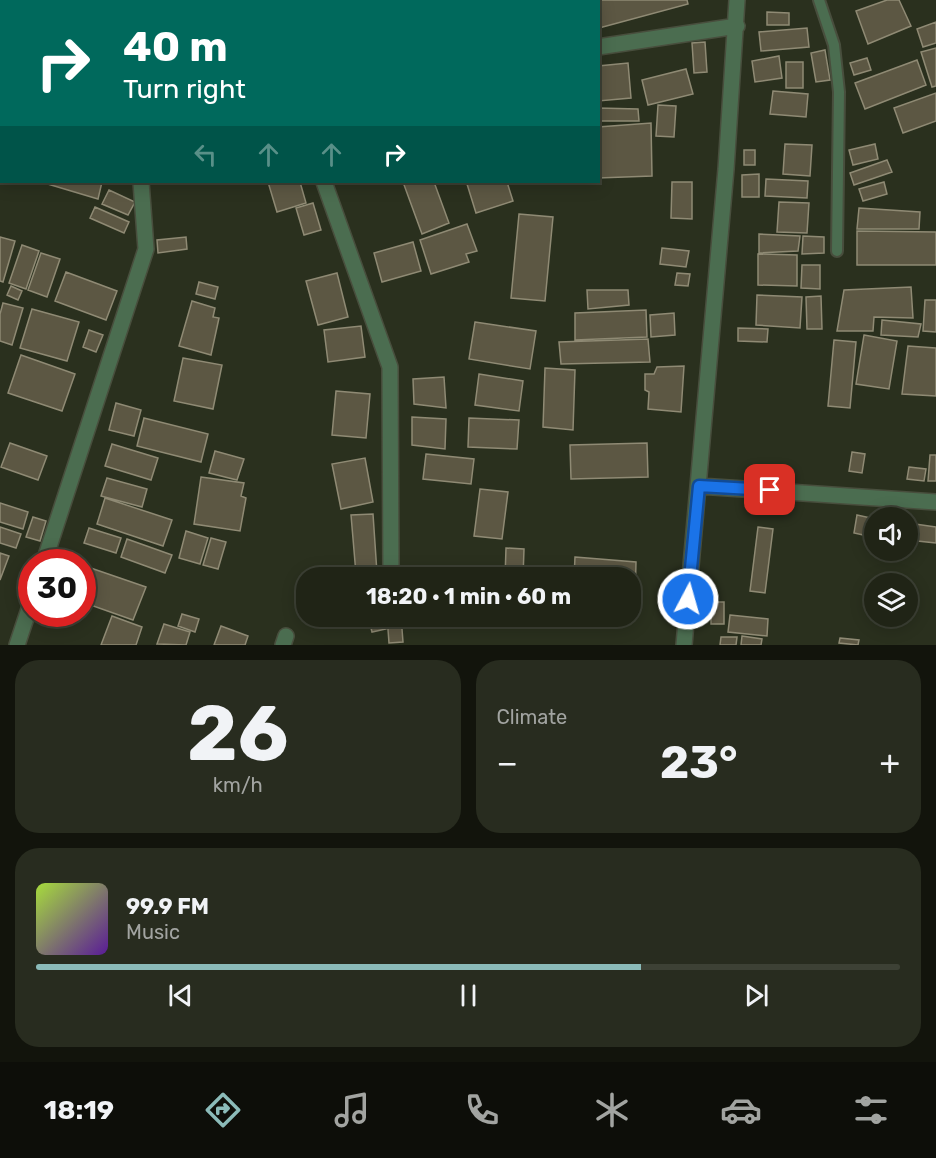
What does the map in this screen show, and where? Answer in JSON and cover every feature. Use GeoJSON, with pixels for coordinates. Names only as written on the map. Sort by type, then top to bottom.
{"type":"FeatureCollection","features":[{"type":"Feature","properties":{"kind":"street"},"geometry":{"type":"LineString","coordinates":[[684,645],[737,26],[737,0]]}},
{"type":"Feature","properties":{"kind":"street"},"geometry":{"type":"LineString","coordinates":[[600,47],[737,26]]}},
{"type":"Feature","properties":{"kind":"street"},"geometry":{"type":"LineString","coordinates":[[48,549],[146,249],[141,183]]}},
{"type":"Feature","properties":{"kind":"street"},"geometry":{"type":"LineString","coordinates":[[324,183],[390,367],[391,567]]}},
{"type":"Feature","properties":{"kind":"street"},"geometry":{"type":"LineString","coordinates":[[699,486],[936,502]]}},
{"type":"Feature","properties":{"kind":"street"},"geometry":{"type":"LineString","coordinates":[[17,645],[23,627]]}},
{"type":"Feature","properties":{"kind":"lane"},"geometry":{"type":"LineString","coordinates":[[819,0],[834,45],[839,92],[837,251]]}},
{"type":"Feature","properties":{"kind":"building"},"geometry":{"type":"Polygon","coordinates":[[[600,0],[687,0],[688,4],[600,28],[600,0]]]}},
{"type":"Feature","properties":{"kind":"building"},"geometry":{"type":"Polygon","coordinates":[[[887,0],[899,0],[911,26],[868,44],[856,11],[887,0]]]}},
{"type":"Feature","properties":{"kind":"building"},"geometry":{"type":"Polygon","coordinates":[[[767,12],[789,13],[789,25],[767,25],[767,12]]]}},
{"type":"Feature","properties":{"kind":"building"},"geometry":{"type":"Polygon","coordinates":[[[936,22],[936,43],[923,47],[917,29],[936,22]]]}},
{"type":"Feature","properties":{"kind":"building"},"geometry":{"type":"Polygon","coordinates":[[[807,28],[809,47],[761,51],[759,32],[807,28]]]}},
{"type":"Feature","properties":{"kind":"building"},"geometry":{"type":"Polygon","coordinates":[[[705,42],[707,72],[694,73],[692,43],[705,42]]]}},
{"type":"Feature","properties":{"kind":"building"},"geometry":{"type":"Polygon","coordinates":[[[936,48],[936,86],[932,87],[921,52],[936,48]]]}},
{"type":"Feature","properties":{"kind":"building"},"geometry":{"type":"Polygon","coordinates":[[[825,50],[830,80],[816,82],[811,53],[825,50]]]}},
{"type":"Feature","properties":{"kind":"building"},"geometry":{"type":"Polygon","coordinates":[[[779,56],[782,78],[755,82],[752,61],[779,56]]]}},
{"type":"Feature","properties":{"kind":"building"},"geometry":{"type":"Polygon","coordinates":[[[867,58],[871,70],[854,75],[850,63],[867,58]]]}},
{"type":"Feature","properties":{"kind":"building"},"geometry":{"type":"Polygon","coordinates":[[[917,60],[926,85],[865,109],[855,83],[917,60]]]}},
{"type":"Feature","properties":{"kind":"building"},"geometry":{"type":"Polygon","coordinates":[[[786,62],[803,62],[803,88],[786,88],[786,62]]]}},
{"type":"Feature","properties":{"kind":"building"},"geometry":{"type":"Polygon","coordinates":[[[628,63],[631,98],[600,101],[600,66],[628,63]]]}},
{"type":"Feature","properties":{"kind":"building"},"geometry":{"type":"Polygon","coordinates":[[[686,69],[693,94],[648,105],[642,80],[686,69]]]}},
{"type":"Feature","properties":{"kind":"building"},"geometry":{"type":"Polygon","coordinates":[[[773,91],[808,94],[806,117],[770,114],[773,91]]]}},
{"type":"Feature","properties":{"kind":"building"},"geometry":{"type":"Polygon","coordinates":[[[936,93],[936,121],[903,133],[894,108],[936,93]]]}},
{"type":"Feature","properties":{"kind":"building"},"geometry":{"type":"Polygon","coordinates":[[[658,105],[676,106],[674,137],[656,136],[658,105]]]}},
{"type":"Feature","properties":{"kind":"building"},"geometry":{"type":"Polygon","coordinates":[[[600,108],[638,109],[639,121],[600,121],[600,108]]]}},
{"type":"Feature","properties":{"kind":"building"},"geometry":{"type":"Polygon","coordinates":[[[651,123],[652,176],[600,178],[600,127],[651,123]]]}},
{"type":"Feature","properties":{"kind":"building"},"geometry":{"type":"Polygon","coordinates":[[[785,144],[812,145],[810,176],[783,174],[785,144]]]}},
{"type":"Feature","properties":{"kind":"building"},"geometry":{"type":"Polygon","coordinates":[[[875,144],[878,159],[853,165],[849,150],[875,144]]]}},
{"type":"Feature","properties":{"kind":"building"},"geometry":{"type":"Polygon","coordinates":[[[744,150],[755,150],[755,165],[744,165],[744,150]]]}},
{"type":"Feature","properties":{"kind":"building"},"geometry":{"type":"Polygon","coordinates":[[[887,160],[892,172],[854,185],[850,173],[887,160]]]}},
{"type":"Feature","properties":{"kind":"building"},"geometry":{"type":"Polygon","coordinates":[[[759,174],[759,197],[742,197],[742,175],[759,174]]]}},
{"type":"Feature","properties":{"kind":"building"},"geometry":{"type":"Polygon","coordinates":[[[766,179],[808,181],[807,198],[765,196],[766,179]]]}},
{"type":"Feature","properties":{"kind":"building"},"geometry":{"type":"Polygon","coordinates":[[[672,182],[692,182],[692,219],[671,218],[672,182]]]}},
{"type":"Feature","properties":{"kind":"building"},"geometry":{"type":"Polygon","coordinates":[[[884,182],[887,194],[863,201],[859,189],[884,182]]]}},
{"type":"Feature","properties":{"kind":"building"},"geometry":{"type":"Polygon","coordinates":[[[44,183],[102,183],[98,199],[44,183]]]}},
{"type":"Feature","properties":{"kind":"building"},"geometry":{"type":"Polygon","coordinates":[[[268,183],[300,183],[306,203],[277,212],[268,183]]]}},
{"type":"Feature","properties":{"kind":"building"},"geometry":{"type":"Polygon","coordinates":[[[403,183],[434,183],[449,223],[422,234],[403,183]]]}},
{"type":"Feature","properties":{"kind":"building"},"geometry":{"type":"Polygon","coordinates":[[[507,183],[513,201],[476,213],[467,184],[507,183]]]}},
{"type":"Feature","properties":{"kind":"building"},"geometry":{"type":"Polygon","coordinates":[[[109,190],[135,202],[128,215],[102,204],[109,190]]]}},
{"type":"Feature","properties":{"kind":"building"},"geometry":{"type":"Polygon","coordinates":[[[779,202],[809,203],[807,233],[777,232],[779,202]]]}},
{"type":"Feature","properties":{"kind":"building"},"geometry":{"type":"Polygon","coordinates":[[[313,203],[321,230],[304,235],[296,208],[313,203]]]}},
{"type":"Feature","properties":{"kind":"building"},"geometry":{"type":"Polygon","coordinates":[[[95,207],[129,222],[124,233],[90,218],[95,207]]]}},
{"type":"Feature","properties":{"kind":"building"},"geometry":{"type":"Polygon","coordinates":[[[859,208],[920,212],[919,229],[857,229],[859,208]]]}},
{"type":"Feature","properties":{"kind":"building"},"geometry":{"type":"Polygon","coordinates":[[[519,214],[553,217],[545,301],[511,298],[519,214]]]}},
{"type":"Feature","properties":{"kind":"building"},"geometry":{"type":"Polygon","coordinates":[[[467,224],[477,251],[466,254],[469,262],[431,274],[420,240],[467,224]]]}},
{"type":"Feature","properties":{"kind":"building"},"geometry":{"type":"Polygon","coordinates":[[[857,231],[936,232],[936,265],[857,265],[857,231]]]}},
{"type":"Feature","properties":{"kind":"building"},"geometry":{"type":"Polygon","coordinates":[[[759,234],[800,236],[798,251],[759,253],[759,234]]]}},
{"type":"Feature","properties":{"kind":"building"},"geometry":{"type":"Polygon","coordinates":[[[803,236],[824,237],[824,253],[802,254],[803,236]]]}},
{"type":"Feature","properties":{"kind":"building"},"geometry":{"type":"Polygon","coordinates":[[[0,237],[15,241],[3,282],[0,281],[0,237]]]}},
{"type":"Feature","properties":{"kind":"building"},"geometry":{"type":"Polygon","coordinates":[[[186,237],[187,249],[158,253],[157,240],[186,237]]]}},
{"type":"Feature","properties":{"kind":"building"},"geometry":{"type":"Polygon","coordinates":[[[413,242],[421,271],[382,282],[374,253],[413,242]]]}},
{"type":"Feature","properties":{"kind":"building"},"geometry":{"type":"Polygon","coordinates":[[[22,245],[39,251],[26,289],[9,283],[22,245]]]}},
{"type":"Feature","properties":{"kind":"building"},"geometry":{"type":"Polygon","coordinates":[[[662,248],[689,251],[686,267],[660,264],[662,248]]]}},
{"type":"Feature","properties":{"kind":"building"},"geometry":{"type":"Polygon","coordinates":[[[41,253],[60,259],[47,297],[28,290],[41,253]]]}},
{"type":"Feature","properties":{"kind":"building"},"geometry":{"type":"Polygon","coordinates":[[[758,254],[797,255],[797,286],[758,285],[758,254]]]}},
{"type":"Feature","properties":{"kind":"building"},"geometry":{"type":"Polygon","coordinates":[[[802,265],[820,265],[820,289],[801,288],[802,265]]]}},
{"type":"Feature","properties":{"kind":"building"},"geometry":{"type":"Polygon","coordinates":[[[66,272],[117,291],[106,320],[55,301],[66,272]]]}},
{"type":"Feature","properties":{"kind":"building"},"geometry":{"type":"Polygon","coordinates":[[[337,273],[348,317],[318,325],[306,281],[337,273]]]}},
{"type":"Feature","properties":{"kind":"building"},"geometry":{"type":"Polygon","coordinates":[[[677,273],[690,274],[688,286],[675,285],[677,273]]]}},
{"type":"Feature","properties":{"kind":"building"},"geometry":{"type":"Polygon","coordinates":[[[199,282],[218,287],[215,299],[196,294],[199,282]]]}},
{"type":"Feature","properties":{"kind":"building"},"geometry":{"type":"Polygon","coordinates":[[[11,286],[22,291],[18,300],[7,295],[11,286]]]}},
{"type":"Feature","properties":{"kind":"building"},"geometry":{"type":"Polygon","coordinates":[[[911,287],[913,318],[874,317],[873,331],[837,331],[844,290],[911,287]]]}},
{"type":"Feature","properties":{"kind":"building"},"geometry":{"type":"Polygon","coordinates":[[[587,290],[628,290],[629,305],[588,309],[587,290]]]}},
{"type":"Feature","properties":{"kind":"building"},"geometry":{"type":"Polygon","coordinates":[[[757,295],[802,297],[800,328],[756,325],[757,295]]]}},
{"type":"Feature","properties":{"kind":"building"},"geometry":{"type":"Polygon","coordinates":[[[821,296],[822,329],[807,329],[806,297],[821,296]]]}},
{"type":"Feature","properties":{"kind":"building"},"geometry":{"type":"Polygon","coordinates":[[[925,300],[936,300],[936,332],[923,331],[925,300]]]}},
{"type":"Feature","properties":{"kind":"building"},"geometry":{"type":"Polygon","coordinates":[[[192,301],[215,308],[213,317],[219,318],[211,355],[179,346],[192,301]]]}},
{"type":"Feature","properties":{"kind":"building"},"geometry":{"type":"Polygon","coordinates":[[[3,303],[23,308],[12,345],[0,341],[0,314],[3,303]]]}},
{"type":"Feature","properties":{"kind":"building"},"geometry":{"type":"Polygon","coordinates":[[[32,309],[79,322],[67,361],[20,348],[32,309]]]}},
{"type":"Feature","properties":{"kind":"building"},"geometry":{"type":"Polygon","coordinates":[[[646,310],[647,337],[575,340],[575,313],[646,310]]]}},
{"type":"Feature","properties":{"kind":"building"},"geometry":{"type":"Polygon","coordinates":[[[674,313],[675,335],[651,337],[650,315],[674,313]]]}},
{"type":"Feature","properties":{"kind":"building"},"geometry":{"type":"Polygon","coordinates":[[[882,320],[921,324],[918,337],[881,335],[882,320]]]}},
{"type":"Feature","properties":{"kind":"building"},"geometry":{"type":"Polygon","coordinates":[[[475,322],[536,331],[530,369],[469,359],[475,322]]]}},
{"type":"Feature","properties":{"kind":"building"},"geometry":{"type":"Polygon","coordinates":[[[361,326],[365,357],[328,362],[324,330],[361,326]]]}},
{"type":"Feature","properties":{"kind":"building"},"geometry":{"type":"Polygon","coordinates":[[[738,328],[768,329],[767,342],[738,341],[738,328]]]}},
{"type":"Feature","properties":{"kind":"building"},"geometry":{"type":"Polygon","coordinates":[[[89,330],[103,335],[96,352],[83,347],[89,330]]]}},
{"type":"Feature","properties":{"kind":"building"},"geometry":{"type":"Polygon","coordinates":[[[864,335],[897,341],[889,389],[856,384],[864,335]]]}},
{"type":"Feature","properties":{"kind":"building"},"geometry":{"type":"Polygon","coordinates":[[[648,339],[650,362],[561,364],[559,342],[648,339]]]}},
{"type":"Feature","properties":{"kind":"building"},"geometry":{"type":"Polygon","coordinates":[[[834,340],[856,342],[850,408],[828,406],[834,340]]]}},
{"type":"Feature","properties":{"kind":"building"},"geometry":{"type":"Polygon","coordinates":[[[908,346],[936,348],[936,396],[902,394],[908,346]]]}},
{"type":"Feature","properties":{"kind":"building"},"geometry":{"type":"Polygon","coordinates":[[[21,355],[75,374],[62,411],[8,393],[21,355]]]}},
{"type":"Feature","properties":{"kind":"building"},"geometry":{"type":"Polygon","coordinates":[[[183,358],[222,365],[213,409],[174,401],[183,358]]]}},
{"type":"Feature","properties":{"kind":"building"},"geometry":{"type":"Polygon","coordinates":[[[684,366],[681,412],[648,409],[649,392],[645,390],[645,374],[654,374],[657,367],[684,366]]]}},
{"type":"Feature","properties":{"kind":"building"},"geometry":{"type":"Polygon","coordinates":[[[545,368],[575,370],[573,430],[543,427],[545,368]]]}},
{"type":"Feature","properties":{"kind":"building"},"geometry":{"type":"Polygon","coordinates":[[[479,374],[523,381],[519,411],[475,405],[479,374]]]}},
{"type":"Feature","properties":{"kind":"building"},"geometry":{"type":"Polygon","coordinates":[[[444,377],[446,408],[414,404],[413,379],[444,377]]]}},
{"type":"Feature","properties":{"kind":"building"},"geometry":{"type":"Polygon","coordinates":[[[336,391],[370,394],[366,438],[332,435],[336,391]]]}},
{"type":"Feature","properties":{"kind":"building"},"geometry":{"type":"Polygon","coordinates":[[[116,403],[141,410],[134,436],[109,430],[116,403]]]}},
{"type":"Feature","properties":{"kind":"building"},"geometry":{"type":"Polygon","coordinates":[[[412,417],[446,419],[445,449],[412,445],[412,417]]]}},
{"type":"Feature","properties":{"kind":"building"},"geometry":{"type":"Polygon","coordinates":[[[144,418],[208,434],[201,462],[137,446],[144,418]]]}},
{"type":"Feature","properties":{"kind":"building"},"geometry":{"type":"Polygon","coordinates":[[[469,418],[519,420],[517,449],[468,447],[469,418]]]}},
{"type":"Feature","properties":{"kind":"building"},"geometry":{"type":"Polygon","coordinates":[[[10,443],[47,456],[38,480],[1,467],[10,443]]]}},
{"type":"Feature","properties":{"kind":"building"},"geometry":{"type":"Polygon","coordinates":[[[647,443],[648,477],[571,479],[570,445],[647,443]]]}},
{"type":"Feature","properties":{"kind":"building"},"geometry":{"type":"Polygon","coordinates":[[[112,444],[158,458],[151,480],[105,466],[112,444]]]}},
{"type":"Feature","properties":{"kind":"building"},"geometry":{"type":"Polygon","coordinates":[[[215,451],[244,459],[237,480],[209,473],[215,451]]]}},
{"type":"Feature","properties":{"kind":"building"},"geometry":{"type":"Polygon","coordinates":[[[852,452],[865,454],[862,473],[849,471],[852,452]]]}},
{"type":"Feature","properties":{"kind":"building"},"geometry":{"type":"Polygon","coordinates":[[[426,454],[474,459],[471,484],[423,479],[426,454]]]}},
{"type":"Feature","properties":{"kind":"building"},"geometry":{"type":"Polygon","coordinates":[[[930,455],[936,455],[936,481],[928,481],[930,455]]]}},
{"type":"Feature","properties":{"kind":"building"},"geometry":{"type":"Polygon","coordinates":[[[365,458],[373,502],[341,509],[332,464],[365,458]]]}},
{"type":"Feature","properties":{"kind":"building"},"geometry":{"type":"Polygon","coordinates":[[[909,467],[926,469],[924,481],[907,479],[909,467]]]}},
{"type":"Feature","properties":{"kind":"building"},"geometry":{"type":"Polygon","coordinates":[[[201,477],[244,483],[241,496],[246,498],[240,531],[194,524],[201,477]]]}},
{"type":"Feature","properties":{"kind":"building"},"geometry":{"type":"Polygon","coordinates":[[[107,478],[147,489],[142,507],[101,496],[107,478]]]}},
{"type":"Feature","properties":{"kind":"building"},"geometry":{"type":"Polygon","coordinates":[[[480,489],[508,492],[502,539],[474,536],[480,489]]]}},
{"type":"Feature","properties":{"kind":"building"},"geometry":{"type":"Polygon","coordinates":[[[105,498],[172,520],[163,546],[97,524],[105,498]]]}},
{"type":"Feature","properties":{"kind":"building"},"geometry":{"type":"Polygon","coordinates":[[[0,503],[28,512],[23,529],[0,522],[0,503]]]}},
{"type":"Feature","properties":{"kind":"building"},"geometry":{"type":"Polygon","coordinates":[[[373,514],[377,567],[355,567],[351,515],[373,514]]]}},
{"type":"Feature","properties":{"kind":"building"},"geometry":{"type":"Polygon","coordinates":[[[857,515],[864,516],[864,535],[854,533],[857,515]]]}},
{"type":"Feature","properties":{"kind":"building"},"geometry":{"type":"Polygon","coordinates":[[[33,517],[46,521],[40,541],[26,537],[33,517]]]}},
{"type":"Feature","properties":{"kind":"building"},"geometry":{"type":"Polygon","coordinates":[[[918,524],[936,527],[936,543],[918,541],[918,524]]]}},
{"type":"Feature","properties":{"kind":"building"},"geometry":{"type":"Polygon","coordinates":[[[0,527],[21,534],[16,548],[0,543],[0,527]]]}},
{"type":"Feature","properties":{"kind":"building"},"geometry":{"type":"Polygon","coordinates":[[[758,527],[773,529],[765,593],[750,591],[758,527]]]}},
{"type":"Feature","properties":{"kind":"building"},"geometry":{"type":"Polygon","coordinates":[[[89,528],[121,538],[116,553],[84,543],[89,528]]]}},
{"type":"Feature","properties":{"kind":"building"},"geometry":{"type":"Polygon","coordinates":[[[186,531],[208,538],[200,564],[179,558],[186,531]]]}},
{"type":"Feature","properties":{"kind":"building"},"geometry":{"type":"Polygon","coordinates":[[[211,538],[226,542],[218,569],[203,565],[211,538]]]}},
{"type":"Feature","properties":{"kind":"building"},"geometry":{"type":"Polygon","coordinates":[[[127,539],[172,555],[165,573],[121,557],[127,539]]]}},
{"type":"Feature","properties":{"kind":"building"},"geometry":{"type":"Polygon","coordinates":[[[506,548],[524,549],[523,567],[505,567],[506,548]]]}},
{"type":"Feature","properties":{"kind":"building"},"geometry":{"type":"Polygon","coordinates":[[[0,553],[9,556],[0,580],[0,553]]]}},
{"type":"Feature","properties":{"kind":"building"},"geometry":{"type":"Polygon","coordinates":[[[575,557],[636,562],[636,567],[575,567],[575,557]]]}},
{"type":"Feature","properties":{"kind":"building"},"geometry":{"type":"Polygon","coordinates":[[[96,570],[146,587],[133,620],[96,607],[96,570]]]}},
{"type":"Feature","properties":{"kind":"building"},"geometry":{"type":"Polygon","coordinates":[[[711,602],[724,602],[724,624],[711,624],[711,602]]]}},
{"type":"Feature","properties":{"kind":"building"},"geometry":{"type":"Polygon","coordinates":[[[182,614],[199,619],[195,632],[178,626],[182,614]]]}},
{"type":"Feature","properties":{"kind":"building"},"geometry":{"type":"Polygon","coordinates":[[[730,615],[768,619],[767,636],[728,632],[730,615]]]}},
{"type":"Feature","properties":{"kind":"building"},"geometry":{"type":"Polygon","coordinates":[[[112,616],[142,627],[136,645],[101,645],[112,616]]]}},
{"type":"Feature","properties":{"kind":"building"},"geometry":{"type":"Polygon","coordinates":[[[164,624],[190,632],[186,645],[157,644],[164,624]]]}},
{"type":"Feature","properties":{"kind":"building"},"geometry":{"type":"Polygon","coordinates":[[[221,626],[248,636],[245,645],[214,645],[221,626]]]}},
{"type":"Feature","properties":{"kind":"building"},"geometry":{"type":"Polygon","coordinates":[[[371,627],[386,627],[386,629],[372,632],[371,627]]]}},
{"type":"Feature","properties":{"kind":"building"},"geometry":{"type":"Polygon","coordinates":[[[388,627],[402,627],[403,642],[389,643],[388,627]]]}},
{"type":"Feature","properties":{"kind":"building"},"geometry":{"type":"Polygon","coordinates":[[[742,636],[762,639],[761,645],[741,645],[742,636]]]}},
{"type":"Feature","properties":{"kind":"building"},"geometry":{"type":"Polygon","coordinates":[[[721,637],[737,637],[736,645],[720,645],[721,637]]]}},
{"type":"Feature","properties":{"kind":"building"},"geometry":{"type":"Polygon","coordinates":[[[840,638],[859,640],[858,645],[839,643],[840,638]]]}},
{"type":"Feature","properties":{"kind":"route"},"geometry":{"type":"LineString","coordinates":[[688,599],[699,486],[770,490]]}}]}
